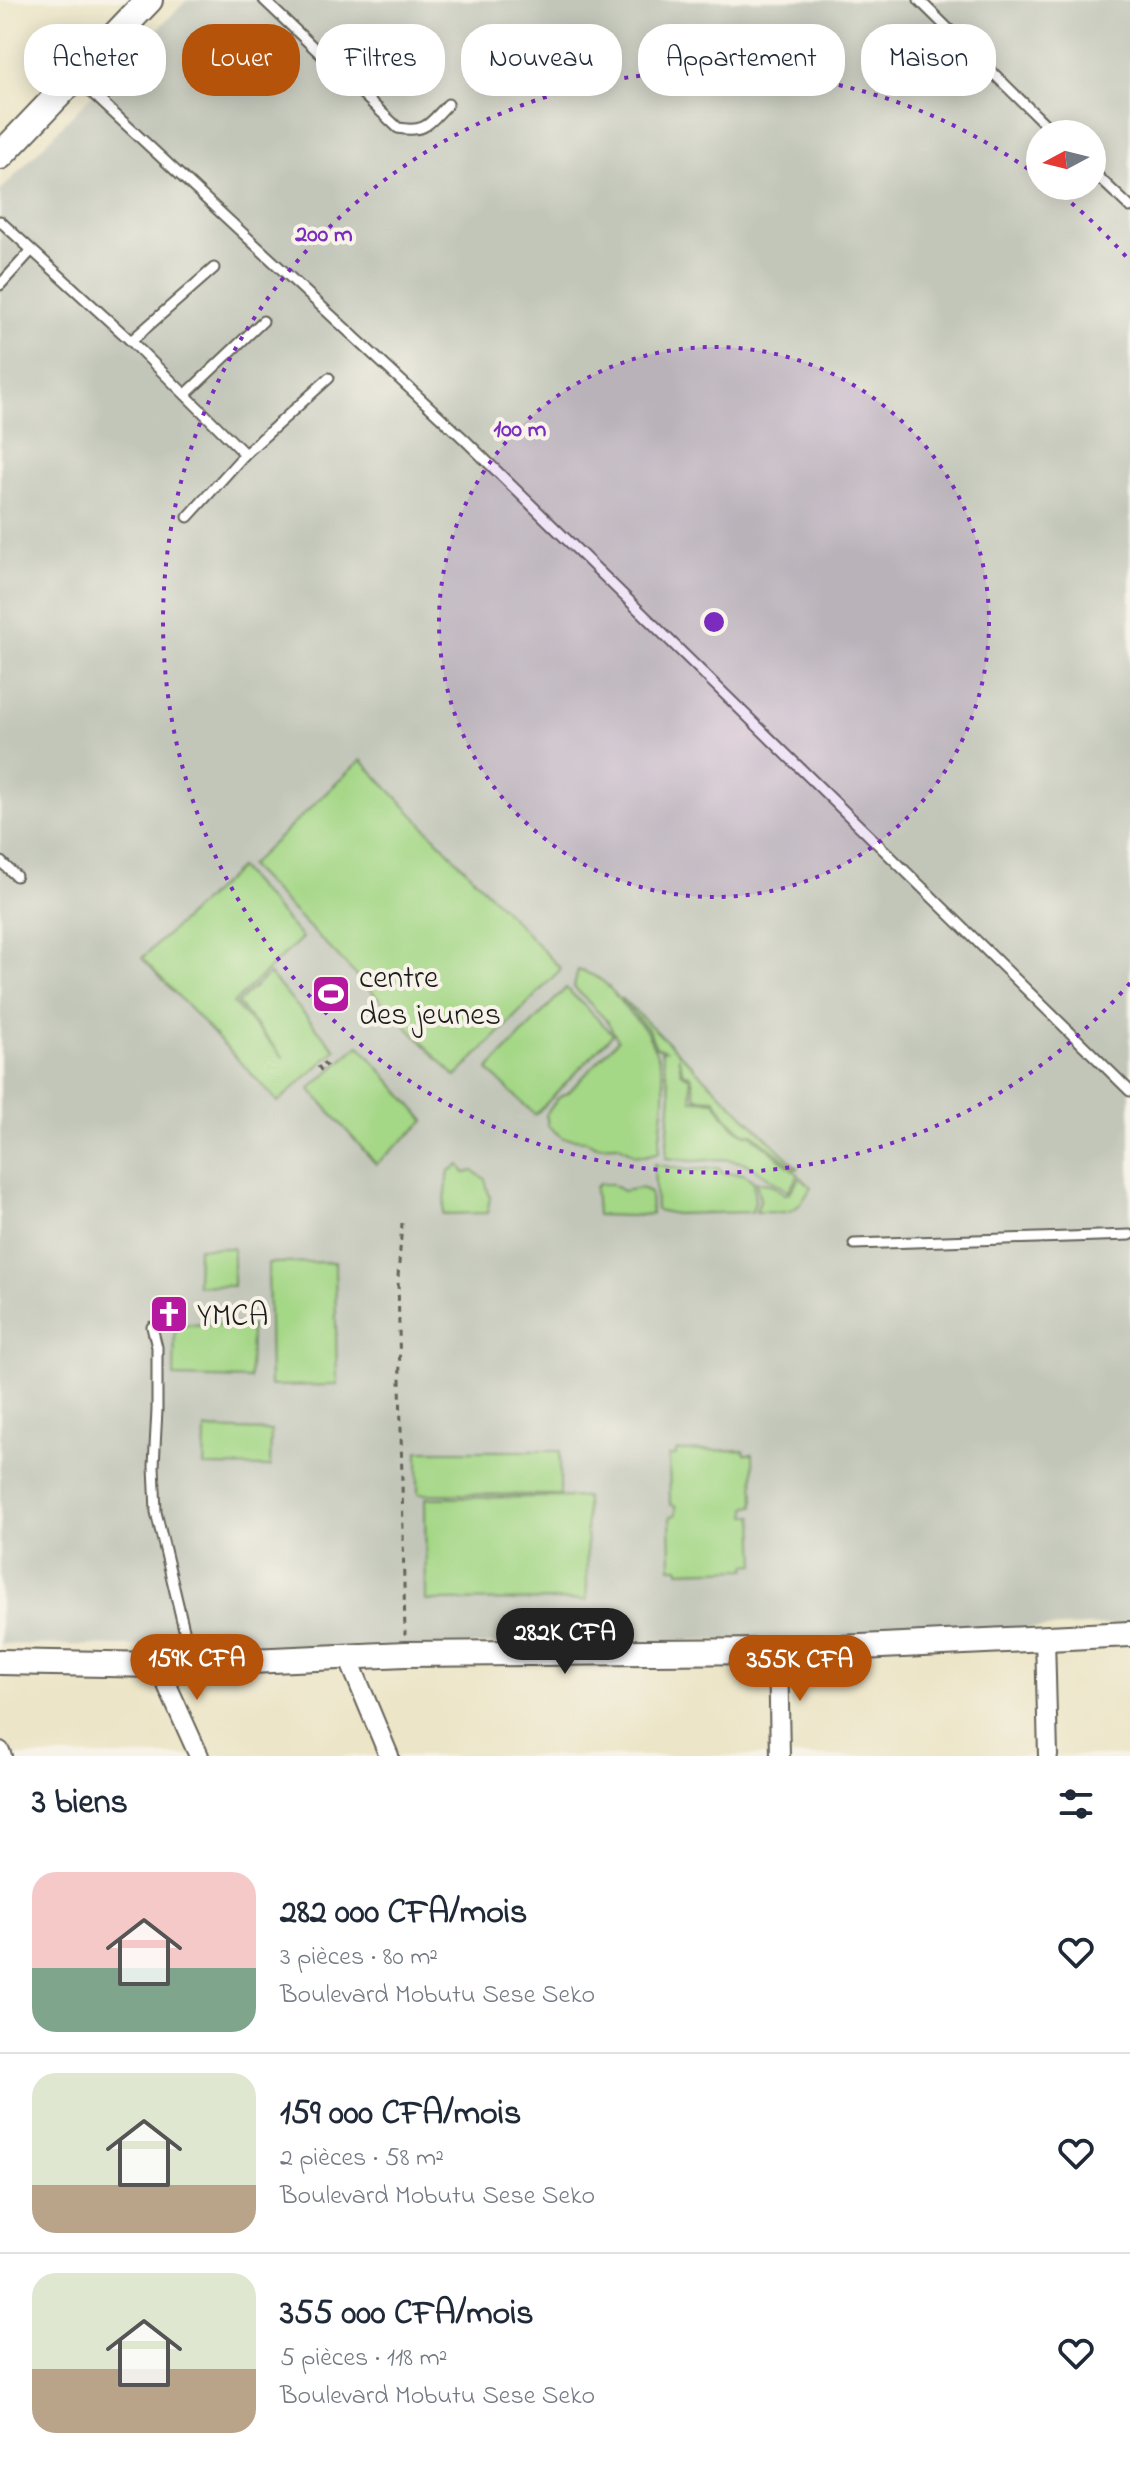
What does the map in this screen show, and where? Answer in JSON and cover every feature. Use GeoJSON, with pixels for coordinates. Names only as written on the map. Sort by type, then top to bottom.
{"type":"FeatureCollection","features":[{"type":"Feature","properties":{"kind":"main road"},"geometry":{"type":"LineString","coordinates":[[127,24],[149,0]]}},
{"type":"Feature","properties":{"kind":"main road"},"geometry":{"type":"LineString","coordinates":[[0,156],[58,96]]}},
{"type":"Feature","properties":{"kind":"street"},"geometry":{"type":"LineString","coordinates":[[0,1662],[158,1665],[347,1655],[778,1651],[1130,1634]]}},
{"type":"Feature","properties":{"kind":"street"},"geometry":{"type":"LineString","coordinates":[[1045,1637],[1048,1756]]}},
{"type":"Feature","properties":{"kind":"street"},"geometry":{"type":"LineString","coordinates":[[778,1651],[780,1756]]}},
{"type":"Feature","properties":{"kind":"street"},"geometry":{"type":"LineString","coordinates":[[347,1655],[389,1756]]}},
{"type":"Feature","properties":{"kind":"street"},"geometry":{"type":"LineString","coordinates":[[158,1665],[199,1756]]}},
{"type":"Feature","properties":{"kind":"lane"},"geometry":{"type":"LineString","coordinates":[[264,0],[398,128],[416,131],[426,126],[448,104]]}},
{"type":"Feature","properties":{"kind":"lane"},"geometry":{"type":"LineString","coordinates":[[919,0],[1041,120]]}},
{"type":"Feature","properties":{"kind":"lane"},"geometry":{"type":"LineString","coordinates":[[95,96],[464,439],[1130,1091]]}},
{"type":"Feature","properties":{"kind":"lane"},"geometry":{"type":"LineString","coordinates":[[1106,184],[1130,207]]}},
{"type":"Feature","properties":{"kind":"lane"},"geometry":{"type":"LineString","coordinates":[[0,221],[131,341],[245,454]]}},
{"type":"Feature","properties":{"kind":"lane"},"geometry":{"type":"LineString","coordinates":[[0,285],[31,251]]}},
{"type":"Feature","properties":{"kind":"lane"},"geometry":{"type":"LineString","coordinates":[[131,341],[214,268]]}},
{"type":"Feature","properties":{"kind":"lane"},"geometry":{"type":"LineString","coordinates":[[186,394],[263,321]]}},
{"type":"Feature","properties":{"kind":"lane"},"geometry":{"type":"LineString","coordinates":[[188,517],[245,454],[329,378]]}},
{"type":"Feature","properties":{"kind":"lane"},"geometry":{"type":"LineString","coordinates":[[0,861],[16,876]]}},
{"type":"Feature","properties":{"kind":"lane"},"geometry":{"type":"LineString","coordinates":[[854,1244],[1130,1235]]}},
{"type":"Feature","properties":{"kind":"lane"},"geometry":{"type":"LineString","coordinates":[[152,1327],[157,1347],[156,1512],[192,1663]]}},
{"type":"Feature","properties":{"kind":"path"},"geometry":{"type":"LineString","coordinates":[[323,1062],[330,1070]]}},
{"type":"Feature","properties":{"kind":"path"},"geometry":{"type":"LineString","coordinates":[[318,1066],[325,1075]]}},
{"type":"Feature","properties":{"kind":"path"},"geometry":{"type":"LineString","coordinates":[[402,1223],[398,1277],[406,1654]]}},
{"type":"Feature","properties":{"kind":"shaded area"},"geometry":{"type":"Polygon","coordinates":[[[187,0],[1130,0],[1130,1624],[818,1638],[286,1649],[0,1644],[0,191],[91,96],[166,96],[166,24],[163,24],[187,0]]]}},
{"type":"Feature","properties":{"kind":"green space"},"geometry":{"type":"Polygon","coordinates":[[[361,760],[561,969],[456,1077],[249,866],[361,760]]]}},
{"type":"Feature","properties":{"kind":"green space"},"geometry":{"type":"Polygon","coordinates":[[[239,868],[302,938],[233,1003],[284,1058],[237,1003],[269,974],[336,1050],[278,1102],[142,958],[239,868]]]}},
{"type":"Feature","properties":{"kind":"green space"},"geometry":{"type":"Polygon","coordinates":[[[578,970],[606,984],[646,1031],[654,1048],[664,1087],[659,1152],[645,1156],[635,1155],[618,1145],[596,1146],[584,1140],[563,1138],[548,1126],[546,1114],[558,1098],[569,1092],[618,1040],[607,1021],[574,987],[578,970]]]}},
{"type":"Feature","properties":{"kind":"green space"},"geometry":{"type":"Polygon","coordinates":[[[566,988],[613,1034],[535,1115],[488,1070],[566,988]]]}},
{"type":"Feature","properties":{"kind":"green space"},"geometry":{"type":"Polygon","coordinates":[[[622,998],[798,1168],[753,1134],[744,1133],[726,1116],[715,1099],[696,1098],[691,1076],[683,1072],[678,1056],[681,1072],[690,1078],[692,1100],[715,1101],[734,1127],[745,1134],[751,1135],[799,1175],[788,1191],[746,1163],[724,1159],[693,1161],[666,1158],[671,1093],[661,1051],[665,1050],[656,1047],[648,1029],[622,998]]]}},
{"type":"Feature","properties":{"kind":"green space"},"geometry":{"type":"Polygon","coordinates":[[[359,1045],[425,1121],[376,1164],[310,1089],[359,1045]]]}},
{"type":"Feature","properties":{"kind":"green space"},"geometry":{"type":"Polygon","coordinates":[[[654,1164],[687,1170],[719,1168],[722,1173],[744,1174],[753,1181],[755,1201],[752,1212],[675,1214],[656,1210],[654,1164]]]}},
{"type":"Feature","properties":{"kind":"green space"},"geometry":{"type":"Polygon","coordinates":[[[460,1165],[465,1173],[473,1171],[485,1179],[490,1198],[487,1213],[443,1214],[449,1171],[460,1165]]]}},
{"type":"Feature","properties":{"kind":"green space"},"geometry":{"type":"Polygon","coordinates":[[[801,1177],[811,1187],[795,1209],[756,1212],[760,1200],[756,1182],[771,1184],[785,1194],[801,1177]]]}},
{"type":"Feature","properties":{"kind":"green space"},"geometry":{"type":"Polygon","coordinates":[[[599,1184],[611,1184],[623,1191],[641,1188],[650,1192],[651,1214],[597,1215],[595,1188],[599,1184]]]}},
{"type":"Feature","properties":{"kind":"green space"},"geometry":{"type":"Polygon","coordinates":[[[198,1248],[233,1248],[233,1286],[197,1285],[198,1248]]]}},
{"type":"Feature","properties":{"kind":"green space"},"geometry":{"type":"Polygon","coordinates":[[[335,1262],[337,1385],[270,1386],[268,1263],[335,1262]]]}},
{"type":"Feature","properties":{"kind":"green space"},"geometry":{"type":"Polygon","coordinates":[[[175,1324],[251,1326],[250,1379],[174,1377],[175,1324]]]}},
{"type":"Feature","properties":{"kind":"green space"},"geometry":{"type":"Polygon","coordinates":[[[205,1429],[271,1431],[270,1467],[204,1466],[205,1429]]]}},
{"type":"Feature","properties":{"kind":"green space"},"geometry":{"type":"Polygon","coordinates":[[[744,1450],[745,1454],[753,1454],[754,1506],[747,1507],[747,1516],[754,1516],[756,1564],[747,1565],[747,1569],[679,1571],[679,1567],[671,1567],[670,1516],[676,1515],[676,1506],[670,1505],[669,1456],[676,1456],[676,1451],[744,1450]]]}},
{"type":"Feature","properties":{"kind":"green space"},"geometry":{"type":"Polygon","coordinates":[[[418,1451],[560,1451],[560,1495],[418,1494],[418,1451]]]}},
{"type":"Feature","properties":{"kind":"green space"},"geometry":{"type":"Polygon","coordinates":[[[586,1497],[587,1600],[426,1601],[425,1498],[586,1497]]]}},
{"type":"Feature","properties":{"kind":"place","name":"centre des jeunes"},"geometry":{"type":"Point","coordinates":[331,994]}},
{"type":"Feature","properties":{"kind":"place","name":"YMCA"},"geometry":{"type":"Point","coordinates":[169,1314]}}]}
